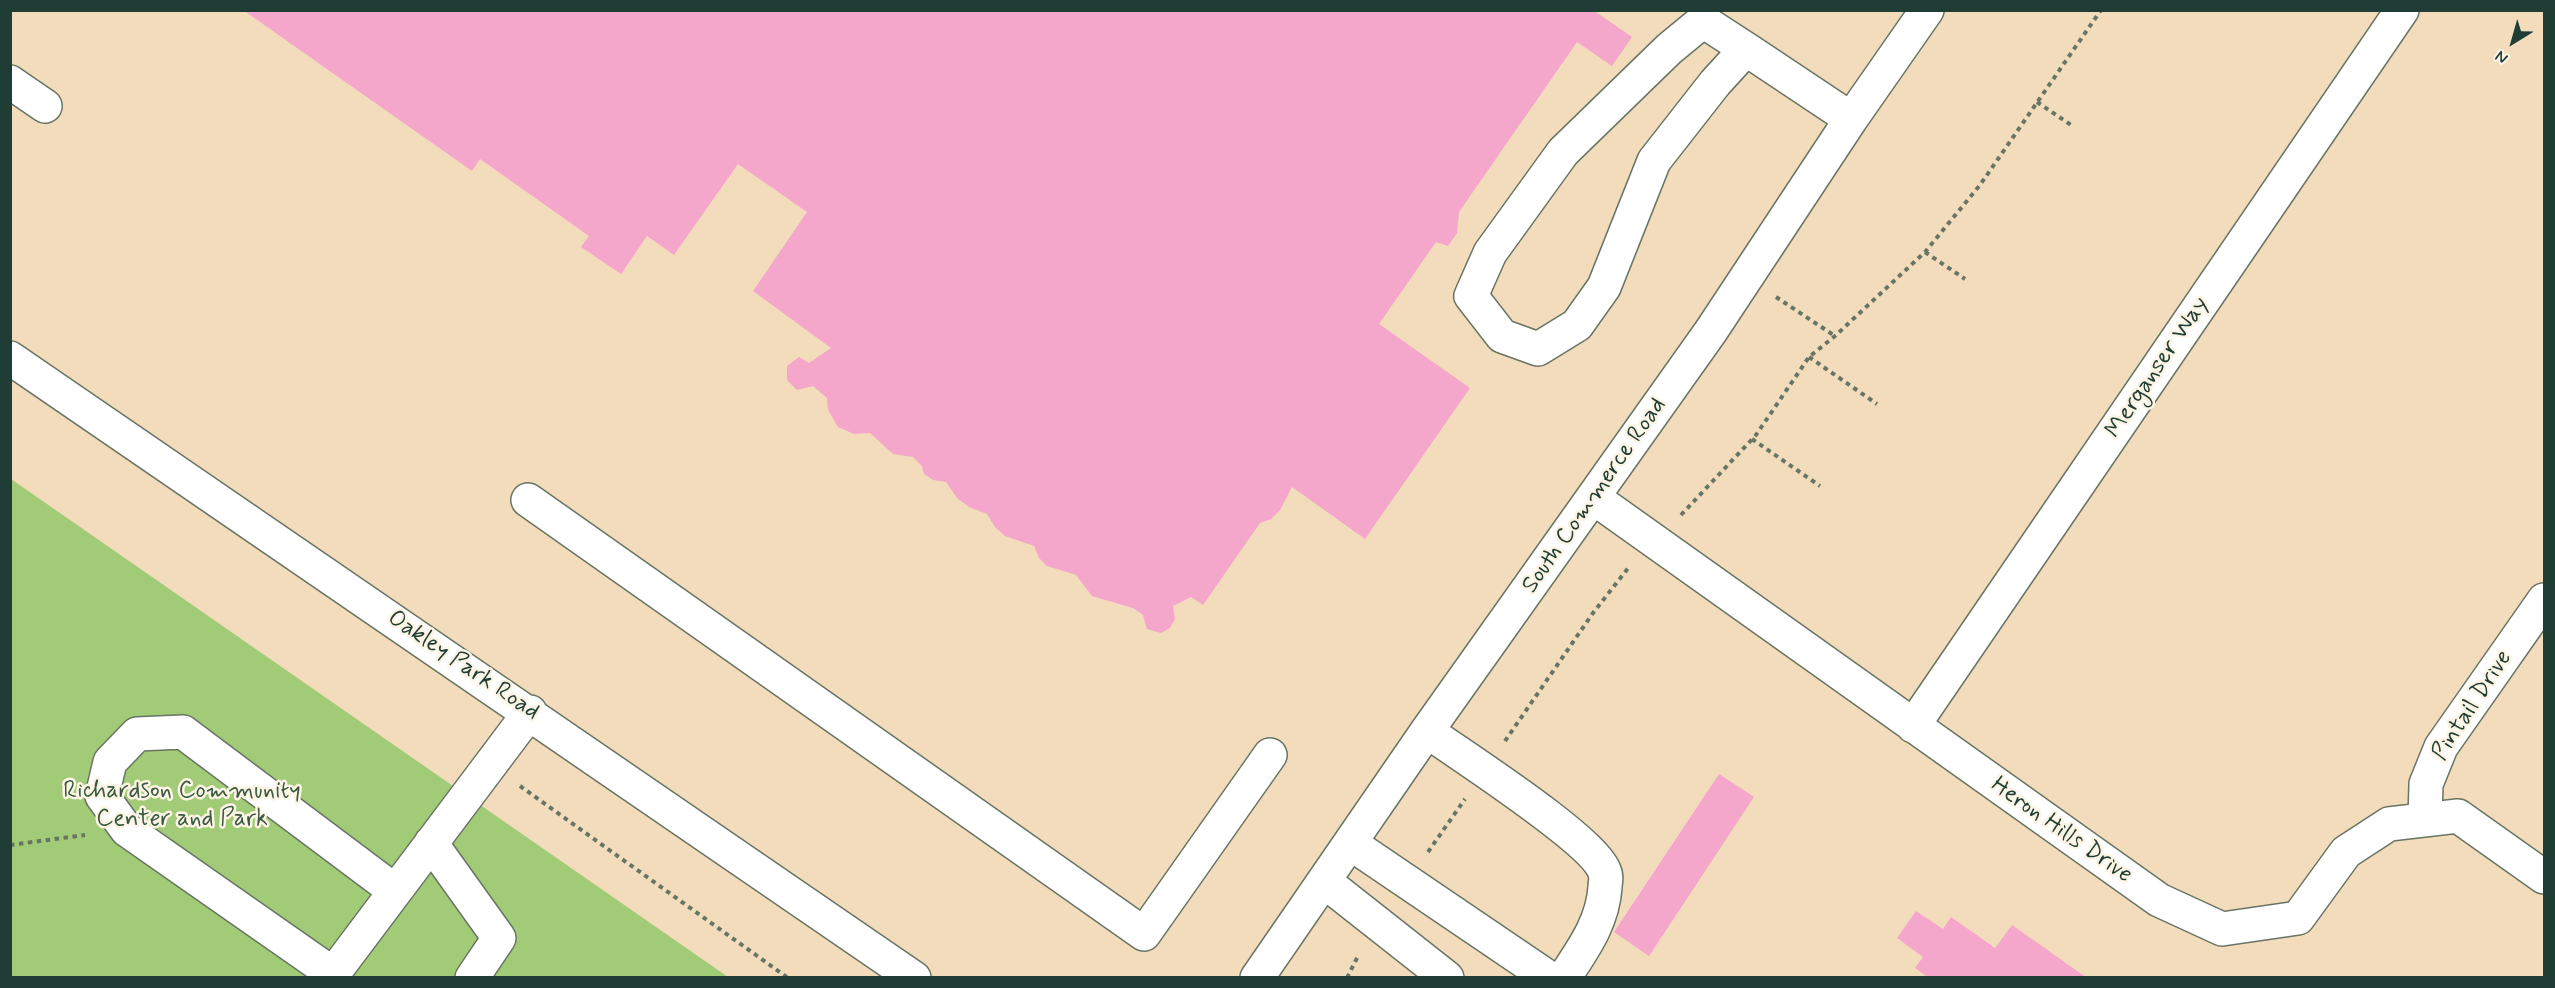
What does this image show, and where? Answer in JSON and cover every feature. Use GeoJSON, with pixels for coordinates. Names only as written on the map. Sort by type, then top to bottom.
{"type":"FeatureCollection","features":[{"type":"Feature","properties":{"kind":"street","name":"South Commerce Road"},"geometry":{"type":"LineString","coordinates":[[1257,978],[1427,731],[1594,498],[1747,278],[1851,119],[1927,10]]}},
{"type":"Feature","properties":{"kind":"street","name":"Merganser Way"},"geometry":{"type":"LineString","coordinates":[[1913,726],[2403,10]]}},
{"type":"Feature","properties":{"kind":"street"},"geometry":{"type":"LineString","coordinates":[[1746,49],[1715,83],[1654,161],[1604,287],[1577,325],[1538,349],[1502,336],[1470,296],[1490,253],[1563,152],[1669,49],[1695,16],[1746,49],[1851,119]]}},
{"type":"Feature","properties":{"kind":"street"},"geometry":{"type":"LineString","coordinates":[[10,82],[45,106]]}},
{"type":"Feature","properties":{"kind":"street","name":"Oakley Park Road"},"geometry":{"type":"LineString","coordinates":[[10,357],[530,712],[914,978]]}},
{"type":"Feature","properties":{"kind":"street","name":"Heron Hills Drive"},"geometry":{"type":"LineString","coordinates":[[1594,498],[2159,900],[2223,929],[2298,918],[2346,852],[2389,824],[2458,816],[2544,877]]}},
{"type":"Feature","properties":{"kind":"street"},"geometry":{"type":"LineString","coordinates":[[528,500],[1144,934],[1270,755]]}},
{"type":"Feature","properties":{"kind":"street","name":"Pintail Drive"},"geometry":{"type":"LineString","coordinates":[[2425,820],[2426,784],[2441,747],[2544,600]]}},
{"type":"Feature","properties":{"kind":"street"},"geometry":{"type":"LineString","coordinates":[[395,891],[183,732],[137,734],[110,762],[102,795],[128,830],[333,976],[530,712]]}},
{"type":"Feature","properties":{"kind":"street"},"geometry":{"type":"LineString","coordinates":[[1427,731],[1575,838],[1590,850],[1606,873],[1605,894],[1591,938],[1564,978]]}},
{"type":"Feature","properties":{"kind":"street"},"geometry":{"type":"LineString","coordinates":[[431,843],[499,938],[471,978]]}},
{"type":"Feature","properties":{"kind":"street"},"geometry":{"type":"LineString","coordinates":[[1350,843],[1549,978]]}},
{"type":"Feature","properties":{"kind":"street"},"geometry":{"type":"LineString","coordinates":[[1324,880],[1447,978]]}},
{"type":"Feature","properties":{"kind":"path"},"geometry":{"type":"LineString","coordinates":[[1654,542],[1752,439],[1809,357],[1835,336],[1925,252],[1980,185],[2101,10]]}},
{"type":"Feature","properties":{"kind":"path"},"geometry":{"type":"LineString","coordinates":[[2037,102],[2072,125]]}},
{"type":"Feature","properties":{"kind":"path"},"geometry":{"type":"LineString","coordinates":[[1925,252],[1965,279]]}},
{"type":"Feature","properties":{"kind":"path"},"geometry":{"type":"LineString","coordinates":[[1747,278],[1835,336]]}},
{"type":"Feature","properties":{"kind":"path"},"geometry":{"type":"LineString","coordinates":[[1809,357],[1876,404]]}},
{"type":"Feature","properties":{"kind":"path"},"geometry":{"type":"LineString","coordinates":[[1752,439],[1820,486]]}},
{"type":"Feature","properties":{"kind":"path"},"geometry":{"type":"LineString","coordinates":[[490,765],[788,978]]}},
{"type":"Feature","properties":{"kind":"path"},"geometry":{"type":"LineString","coordinates":[[10,845],[89,834]]}},
{"type":"Feature","properties":{"kind":"green space","name":"Richardson Community Center and Park"},"geometry":{"type":"Polygon","coordinates":[[[11,479],[728,977],[11,977],[11,479]]]}},
{"type":"Feature","properties":{"kind":"building"},"geometry":{"type":"Polygon","coordinates":[[[243,10],[1593,10],[1632,37],[1612,66],[1577,42],[1459,212],[1457,233],[1448,246],[1436,242],[1379,324],[1470,388],[1365,539],[1292,487],[1280,510],[1271,519],[1260,523],[1203,605],[1191,597],[1173,606],[1175,619],[1170,628],[1161,633],[1147,629],[1143,615],[1133,608],[1092,596],[1076,575],[1047,566],[1039,558],[1034,546],[1005,536],[995,527],[987,514],[969,507],[957,498],[946,482],[933,480],[924,474],[922,466],[913,457],[893,454],[870,433],[854,434],[838,427],[828,410],[827,398],[813,386],[797,390],[787,380],[787,366],[799,357],[809,363],[831,348],[753,291],[807,212],[738,164],[674,255],[647,236],[621,274],[581,247],[589,236],[480,159],[472,171],[243,10]]]}},
{"type":"Feature","properties":{"kind":"building"},"geometry":{"type":"Polygon","coordinates":[[[1719,774],[1754,797],[1649,956],[1614,932],[1719,774]]]}},
{"type":"Feature","properties":{"kind":"building"},"geometry":{"type":"Polygon","coordinates":[[[1916,911],[1943,929],[1951,917],[1995,948],[2012,925],[2087,978],[1929,978],[1915,968],[1923,957],[1897,938],[1916,911]]]}}]}
